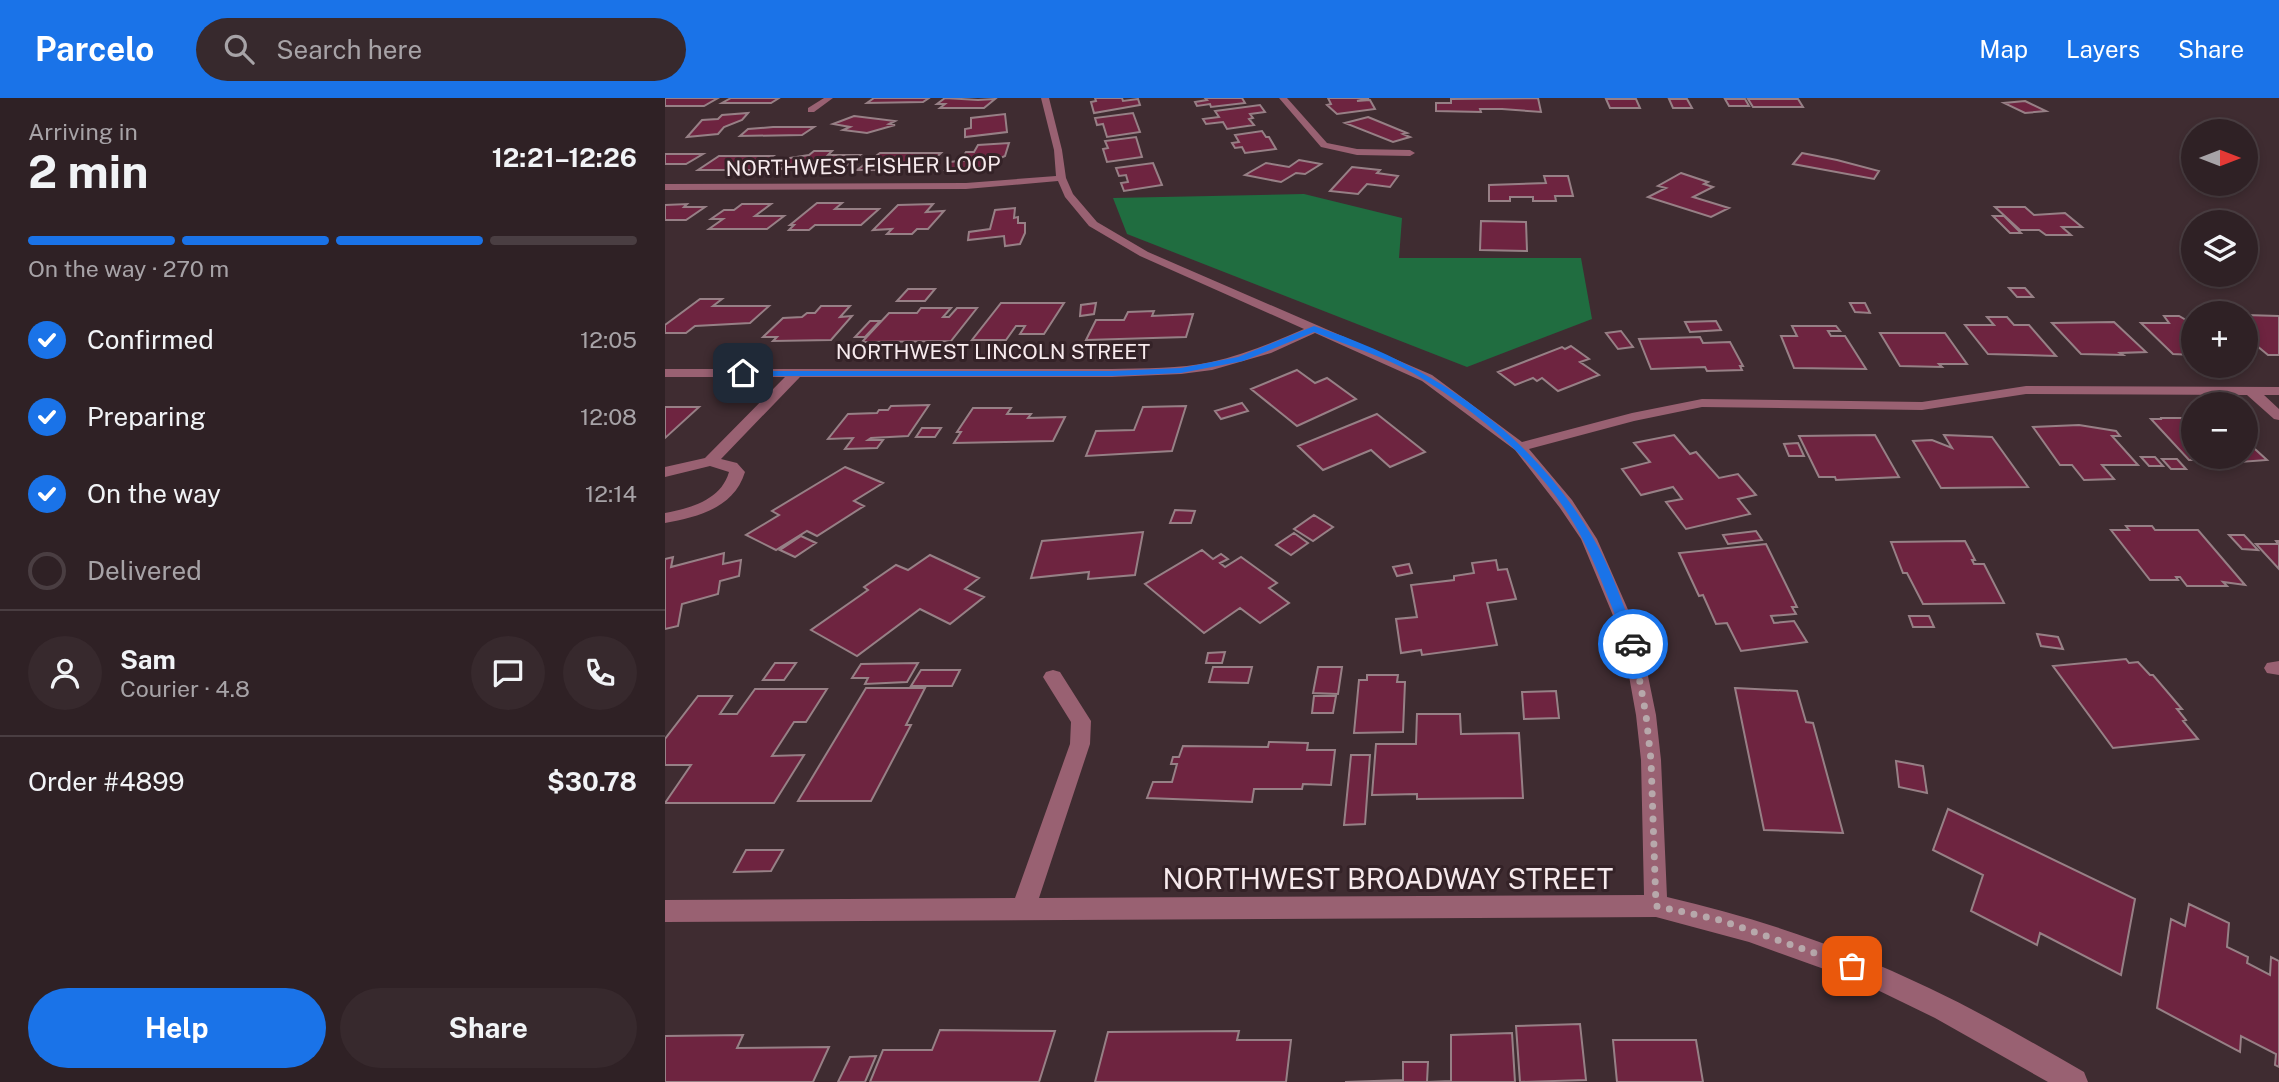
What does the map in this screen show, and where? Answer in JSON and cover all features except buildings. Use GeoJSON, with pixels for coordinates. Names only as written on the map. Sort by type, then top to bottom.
{"type":"FeatureCollection","features":[{"type":"Feature","properties":{"kind":"street"},"geometry":{"type":"LineString","coordinates":[[811,110],[829,98]]}},
{"type":"Feature","properties":{"kind":"street"},"geometry":{"type":"LineString","coordinates":[[1045,98],[1056,139],[1061,178],[1068,195],[1082,214],[1108,234],[1144,254],[1420,374],[1463,402],[1520,447],[1566,504],[1588,539],[1631,637],[1646,715],[1651,760],[1656,906]]}},
{"type":"Feature","properties":{"kind":"street"},"geometry":{"type":"LineString","coordinates":[[1283,98],[1324,145],[1357,152],[1410,153]]}},
{"type":"Feature","properties":{"kind":"street","name":"NORTHWEST FISHER LOOP"},"geometry":{"type":"LineString","coordinates":[[665,187],[966,186],[1061,178]]}},
{"type":"Feature","properties":{"kind":"street","name":"NORTHWEST LINCOLN STREET"},"geometry":{"type":"LineString","coordinates":[[665,373],[1112,373],[1181,370],[1240,359],[1314,329]]}},
{"type":"Feature","properties":{"kind":"street"},"geometry":{"type":"LineString","coordinates":[[709,461],[795,374]]}},
{"type":"Feature","properties":{"kind":"street"},"geometry":{"type":"LineString","coordinates":[[1520,447],[1632,417],[1702,402],[1922,405],[2026,390],[2279,391]]}},
{"type":"Feature","properties":{"kind":"street"},"geometry":{"type":"LineString","coordinates":[[2251,391],[2279,416]]}},
{"type":"Feature","properties":{"kind":"street"},"geometry":{"type":"LineString","coordinates":[[665,472],[709,461],[733,466],[737,472],[736,480],[730,489],[703,507],[665,518]]}},
{"type":"Feature","properties":{"kind":"street"},"geometry":{"type":"LineString","coordinates":[[1023,910],[1080,744],[1081,721],[1053,677]]}},
{"type":"Feature","properties":{"kind":"street","name":"NORTHWEST BROADWAY STREET"},"geometry":{"type":"LineString","coordinates":[[665,911],[1656,906],[1720,920],[1827,956],[1902,988],[2074,1082]]}},
{"type":"Feature","properties":{"kind":"green space"},"geometry":{"type":"Polygon","coordinates":[[[1304,194],[1402,218],[1399,258],[1581,258],[1592,319],[1467,367],[1127,234],[1113,198],[1304,194]]]}},
{"type":"Feature","properties":{"kind":"way so far"},"geometry":{"type":"LineString","coordinates":[[1633,644],[1651,760],[1656,906],[1720,920],[1852,966]]}},
{"type":"Feature","properties":{"kind":"route"},"geometry":{"type":"LineString","coordinates":[[743,373],[1112,373],[1181,370],[1240,359],[1314,329],[1414,370],[1463,402],[1520,447],[1566,504],[1588,539],[1605,573],[1633,644]]}}]}
